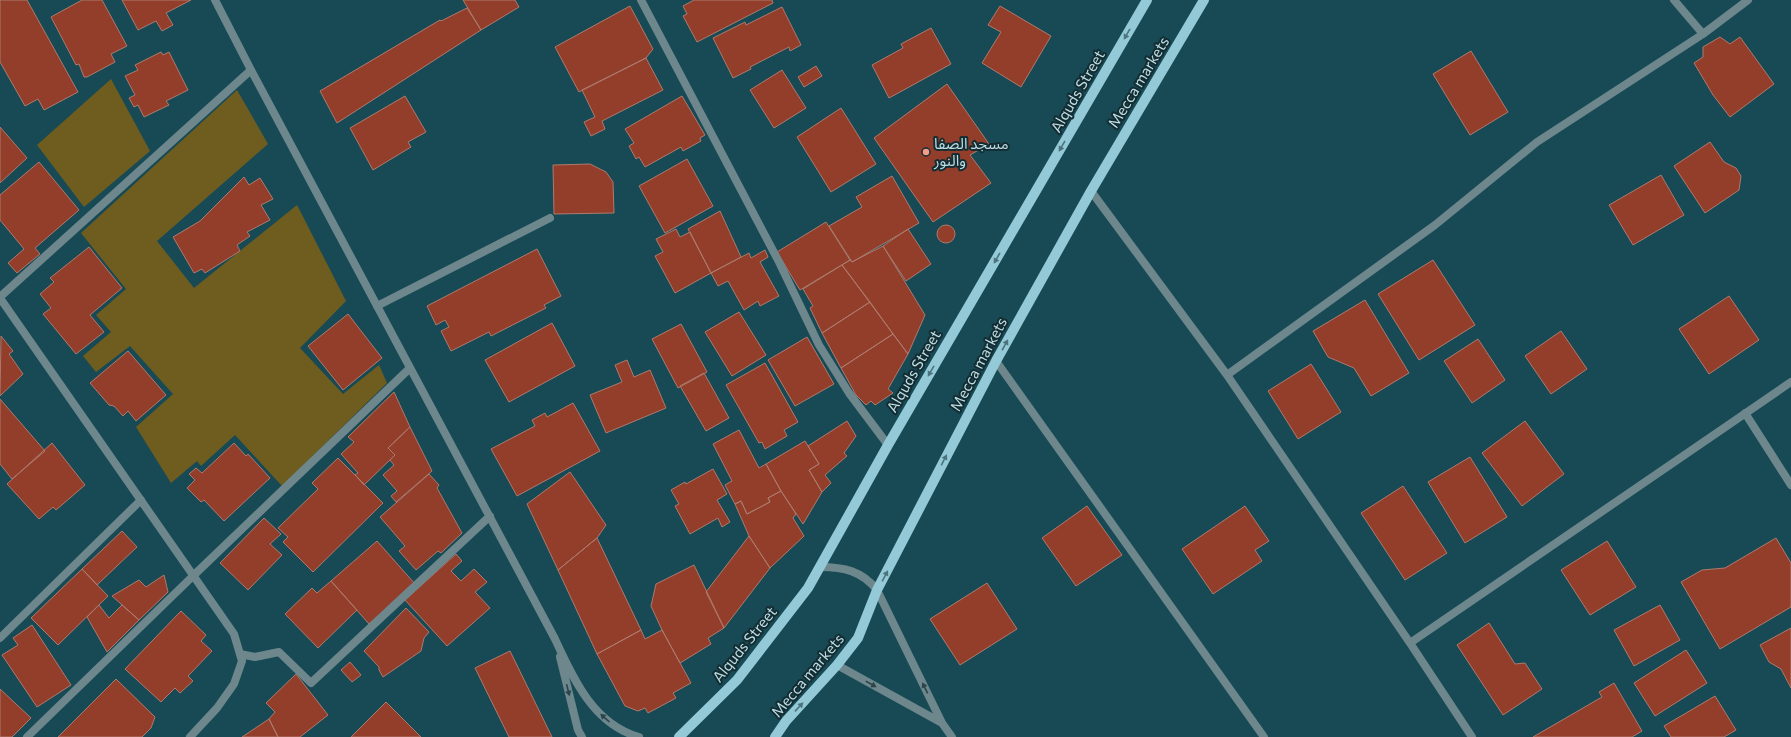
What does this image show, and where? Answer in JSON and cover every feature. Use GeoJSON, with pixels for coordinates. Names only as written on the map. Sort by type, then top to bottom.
{"type":"FeatureCollection","features":[{"type":"Feature","properties":{"kind":"main road","name":"Alquds Street"},"geometry":{"type":"LineString","coordinates":[[679,737],[737,680],[808,588],[888,445],[1147,0]]}},
{"type":"Feature","properties":{"kind":"main road","name":"Mecca markets"},"geometry":{"type":"LineString","coordinates":[[775,737],[786,720],[837,665],[858,638],[877,590],[996,361],[1091,191],[1204,0]]}},
{"type":"Feature","properties":{"kind":"street"},"geometry":{"type":"LineString","coordinates":[[215,0],[250,70],[490,516],[555,639],[577,685],[597,711],[609,722],[623,731],[639,737]]}},
{"type":"Feature","properties":{"kind":"street"},"geometry":{"type":"LineString","coordinates":[[641,0],[779,262],[819,345],[849,393],[888,445]]}},
{"type":"Feature","properties":{"kind":"street"},"geometry":{"type":"LineString","coordinates":[[1674,0],[1703,34]]}},
{"type":"Feature","properties":{"kind":"street"},"geometry":{"type":"LineString","coordinates":[[1227,375],[1435,225],[1537,142],[1703,34],[1748,0]]}},
{"type":"Feature","properties":{"kind":"street"},"geometry":{"type":"LineString","coordinates":[[190,737],[217,708],[234,684],[242,660],[234,634],[0,298],[250,70]]}},
{"type":"Feature","properties":{"kind":"street"},"geometry":{"type":"LineString","coordinates":[[1091,191],[1227,375],[1410,643],[1472,737]]}},
{"type":"Feature","properties":{"kind":"street"},"geometry":{"type":"LineString","coordinates":[[377,306],[550,218]]}},
{"type":"Feature","properties":{"kind":"street"},"geometry":{"type":"LineString","coordinates":[[996,361],[1264,737]]}},
{"type":"Feature","properties":{"kind":"street"},"geometry":{"type":"LineString","coordinates":[[27,737],[410,368]]}},
{"type":"Feature","properties":{"kind":"street"},"geometry":{"type":"LineString","coordinates":[[1410,643],[1791,382]]}},
{"type":"Feature","properties":{"kind":"street"},"geometry":{"type":"LineString","coordinates":[[1745,413],[1791,485]]}},
{"type":"Feature","properties":{"kind":"street"},"geometry":{"type":"LineString","coordinates":[[0,638],[141,500]]}},
{"type":"Feature","properties":{"kind":"street"},"geometry":{"type":"LineString","coordinates":[[240,654],[255,657],[279,652],[311,682],[490,516]]}},
{"type":"Feature","properties":{"kind":"street"},"geometry":{"type":"LineString","coordinates":[[820,567],[847,569],[862,575],[877,590],[942,723],[952,737]]}},
{"type":"Feature","properties":{"kind":"street"},"geometry":{"type":"LineString","coordinates":[[555,639],[578,730],[582,737]]}},
{"type":"Feature","properties":{"kind":"street"},"geometry":{"type":"LineString","coordinates":[[837,665],[942,723]]}},
{"type":"Feature","properties":{"kind":"shaded area"},"geometry":{"type":"Polygon","coordinates":[[[111,79],[150,151],[84,207],[37,145],[111,79]]]}},
{"type":"Feature","properties":{"kind":"shaded area"},"geometry":{"type":"Polygon","coordinates":[[[237,90],[268,144],[157,241],[194,288],[297,205],[346,301],[300,348],[343,394],[379,365],[387,383],[282,486],[235,435],[201,466],[197,461],[171,483],[136,427],[173,394],[130,346],[96,372],[83,356],[111,332],[96,315],[126,289],[81,233],[237,90]]]}},
{"type":"Feature","properties":{"kind":"building"},"geometry":{"type":"Polygon","coordinates":[[[0,0],[27,0],[78,92],[44,110],[38,99],[25,106],[0,62],[0,0]]]}},
{"type":"Feature","properties":{"kind":"building"},"geometry":{"type":"Polygon","coordinates":[[[82,0],[102,0],[127,46],[111,54],[115,62],[87,77],[84,77],[79,64],[76,65],[51,17],[82,0]]]}},
{"type":"Feature","properties":{"kind":"building"},"geometry":{"type":"Polygon","coordinates":[[[122,0],[191,0],[166,13],[173,25],[162,31],[156,21],[138,30],[122,0]]]}},
{"type":"Feature","properties":{"kind":"building"},"geometry":{"type":"Polygon","coordinates":[[[463,0],[515,0],[519,7],[481,30],[463,0]]]}},
{"type":"Feature","properties":{"kind":"building"},"geometry":{"type":"Polygon","coordinates":[[[694,0],[772,0],[773,3],[697,42],[683,16],[687,14],[683,6],[694,0]]]}},
{"type":"Feature","properties":{"kind":"building"},"geometry":{"type":"Polygon","coordinates":[[[630,6],[653,49],[646,58],[579,92],[555,47],[630,6]]]}},
{"type":"Feature","properties":{"kind":"building"},"geometry":{"type":"Polygon","coordinates":[[[1000,6],[1051,36],[1021,87],[982,63],[1001,32],[988,25],[1000,6]]]}},
{"type":"Feature","properties":{"kind":"building"},"geometry":{"type":"Polygon","coordinates":[[[782,7],[801,45],[790,51],[789,47],[750,67],[751,69],[733,78],[713,38],[745,22],[746,25],[782,7]]]}},
{"type":"Feature","properties":{"kind":"building"},"geometry":{"type":"Polygon","coordinates":[[[467,8],[481,30],[337,123],[320,91],[440,20],[441,21],[467,8]]]}},
{"type":"Feature","properties":{"kind":"building"},"geometry":{"type":"Polygon","coordinates":[[[931,28],[951,64],[889,98],[872,65],[903,48],[901,44],[931,28]]]}},
{"type":"Feature","properties":{"kind":"building"},"geometry":{"type":"Polygon","coordinates":[[[1720,37],[1730,44],[1740,37],[1774,84],[1730,117],[1713,95],[1694,63],[1703,57],[1703,47],[1720,37]]]}},
{"type":"Feature","properties":{"kind":"building"},"geometry":{"type":"Polygon","coordinates":[[[1471,51],[1508,112],[1470,135],[1433,74],[1471,51]]]}},
{"type":"Feature","properties":{"kind":"building"},"geometry":{"type":"Polygon","coordinates":[[[161,52],[163,55],[169,52],[188,90],[166,101],[169,105],[144,117],[138,105],[134,107],[129,98],[135,95],[125,76],[138,70],[135,65],[161,52]]]}},
{"type":"Feature","properties":{"kind":"building"},"geometry":{"type":"Polygon","coordinates":[[[646,58],[663,90],[602,121],[605,129],[591,136],[584,122],[595,117],[582,90],[646,58]]]}},
{"type":"Feature","properties":{"kind":"building"},"geometry":{"type":"Polygon","coordinates":[[[816,66],[822,76],[804,87],[798,77],[816,66]]]}},
{"type":"Feature","properties":{"kind":"building"},"geometry":{"type":"Polygon","coordinates":[[[782,70],[806,108],[774,128],[750,90],[782,70]]]}},
{"type":"Feature","properties":{"kind":"building"},"geometry":{"type":"Polygon","coordinates":[[[947,84],[989,144],[970,155],[991,183],[933,222],[874,138],[947,84]]]}},
{"type":"Feature","properties":{"kind":"building"},"geometry":{"type":"Polygon","coordinates":[[[405,96],[426,132],[408,142],[411,147],[373,170],[350,128],[405,96]]]}},
{"type":"Feature","properties":{"kind":"building"},"geometry":{"type":"Polygon","coordinates":[[[682,96],[705,135],[700,138],[701,141],[683,151],[681,147],[645,167],[639,157],[636,159],[629,146],[634,143],[625,129],[682,96]]]}},
{"type":"Feature","properties":{"kind":"building"},"geometry":{"type":"Polygon","coordinates":[[[841,108],[876,164],[831,192],[797,137],[841,108]]]}},
{"type":"Feature","properties":{"kind":"building"},"geometry":{"type":"Polygon","coordinates":[[[0,127],[27,158],[0,183],[0,127]]]}},
{"type":"Feature","properties":{"kind":"building"},"geometry":{"type":"Polygon","coordinates":[[[1710,142],[1724,162],[1736,168],[1741,176],[1739,190],[1705,213],[1674,166],[1710,142]]]}},
{"type":"Feature","properties":{"kind":"building"},"geometry":{"type":"Polygon","coordinates":[[[687,159],[713,206],[665,233],[639,186],[687,159]]]}},
{"type":"Feature","properties":{"kind":"building"},"geometry":{"type":"Polygon","coordinates":[[[39,162],[79,210],[35,248],[40,254],[17,273],[8,263],[24,249],[0,220],[0,195],[39,162]]]}},
{"type":"Feature","properties":{"kind":"building"},"geometry":{"type":"Polygon","coordinates":[[[590,164],[606,172],[613,182],[614,213],[554,214],[553,165],[590,164]]]}},
{"type":"Feature","properties":{"kind":"building"},"geometry":{"type":"Polygon","coordinates":[[[1661,175],[1684,215],[1633,245],[1609,205],[1661,175]]]}},
{"type":"Feature","properties":{"kind":"building"},"geometry":{"type":"Polygon","coordinates":[[[892,176],[919,223],[852,262],[829,226],[862,207],[856,197],[892,176]]]}},
{"type":"Feature","properties":{"kind":"building"},"geometry":{"type":"Polygon","coordinates":[[[244,177],[249,185],[260,178],[273,199],[261,205],[270,220],[247,232],[250,236],[237,245],[240,251],[205,273],[202,269],[194,273],[173,237],[200,221],[244,177]]]}},
{"type":"Feature","properties":{"kind":"building"},"geometry":{"type":"Polygon","coordinates":[[[720,211],[741,257],[711,273],[688,229],[720,211]]]}},
{"type":"Feature","properties":{"kind":"building"},"geometry":{"type":"Polygon","coordinates":[[[826,222],[850,260],[800,290],[777,252],[826,222]]]}},
{"type":"Feature","properties":{"kind":"building"},"geometry":{"type":"Polygon","coordinates":[[[946,225],[952,228],[955,234],[952,240],[946,243],[940,240],[937,234],[940,228],[946,225]]]}},
{"type":"Feature","properties":{"kind":"building"},"geometry":{"type":"Polygon","coordinates":[[[676,229],[680,237],[690,232],[711,273],[675,293],[655,256],[663,252],[656,239],[676,229]]]}},
{"type":"Feature","properties":{"kind":"building"},"geometry":{"type":"Polygon","coordinates":[[[908,229],[931,264],[906,281],[883,246],[908,229]]]}},
{"type":"Feature","properties":{"kind":"building"},"geometry":{"type":"Polygon","coordinates":[[[883,246],[925,315],[908,354],[842,265],[850,260],[852,262],[883,246]]]}},
{"type":"Feature","properties":{"kind":"building"},"geometry":{"type":"Polygon","coordinates":[[[89,247],[122,288],[90,315],[104,332],[76,354],[43,314],[51,308],[40,294],[54,282],[50,278],[89,247]]]}},
{"type":"Feature","properties":{"kind":"building"},"geometry":{"type":"Polygon","coordinates":[[[537,249],[561,296],[544,305],[546,308],[491,336],[489,332],[451,351],[441,331],[449,327],[445,320],[436,325],[427,306],[537,249]]]}},
{"type":"Feature","properties":{"kind":"building"},"geometry":{"type":"Polygon","coordinates":[[[765,250],[768,257],[760,262],[779,296],[760,306],[758,301],[744,310],[728,281],[718,286],[711,273],[749,253],[751,258],[765,250]]]}},
{"type":"Feature","properties":{"kind":"building"},"geometry":{"type":"Polygon","coordinates":[[[1433,260],[1475,325],[1419,360],[1378,294],[1433,260]]]}},
{"type":"Feature","properties":{"kind":"building"},"geometry":{"type":"Polygon","coordinates":[[[842,265],[870,302],[822,333],[810,308],[813,306],[803,289],[842,265]]]}},
{"type":"Feature","properties":{"kind":"building"},"geometry":{"type":"Polygon","coordinates":[[[1729,296],[1759,340],[1709,374],[1679,329],[1729,296]]]}},
{"type":"Feature","properties":{"kind":"building"},"geometry":{"type":"Polygon","coordinates":[[[1365,300],[1409,373],[1371,396],[1354,368],[1328,357],[1313,331],[1365,300]]]}},
{"type":"Feature","properties":{"kind":"building"},"geometry":{"type":"Polygon","coordinates":[[[870,302],[893,334],[841,368],[822,333],[870,302]]]}},
{"type":"Feature","properties":{"kind":"building"},"geometry":{"type":"Polygon","coordinates":[[[739,312],[766,355],[732,376],[705,332],[739,312]]]}},
{"type":"Feature","properties":{"kind":"building"},"geometry":{"type":"Polygon","coordinates":[[[348,314],[382,358],[343,390],[308,346],[348,314]]]}},
{"type":"Feature","properties":{"kind":"building"},"geometry":{"type":"Polygon","coordinates":[[[552,323],[575,366],[509,402],[485,360],[552,323]]]}},
{"type":"Feature","properties":{"kind":"building"},"geometry":{"type":"Polygon","coordinates":[[[681,324],[707,372],[678,388],[652,339],[681,324]]]}},
{"type":"Feature","properties":{"kind":"building"},"geometry":{"type":"Polygon","coordinates":[[[1561,331],[1587,369],[1551,394],[1525,356],[1561,331]]]}},
{"type":"Feature","properties":{"kind":"building"},"geometry":{"type":"Polygon","coordinates":[[[893,334],[908,354],[888,389],[893,393],[875,405],[871,401],[866,405],[856,395],[841,368],[893,334]]]}},
{"type":"Feature","properties":{"kind":"building"},"geometry":{"type":"Polygon","coordinates":[[[1,336],[13,351],[9,354],[23,374],[0,396],[1,336]]]}},
{"type":"Feature","properties":{"kind":"building"},"geometry":{"type":"Polygon","coordinates":[[[807,337],[834,384],[795,406],[768,360],[807,337]]]}},
{"type":"Feature","properties":{"kind":"building"},"geometry":{"type":"Polygon","coordinates":[[[1478,339],[1505,380],[1472,403],[1444,361],[1478,339]]]}},
{"type":"Feature","properties":{"kind":"building"},"geometry":{"type":"Polygon","coordinates":[[[128,351],[166,395],[136,421],[128,411],[123,416],[114,406],[109,405],[90,383],[128,351]]]}},
{"type":"Feature","properties":{"kind":"building"},"geometry":{"type":"Polygon","coordinates":[[[627,360],[634,377],[650,370],[666,408],[606,433],[590,395],[622,382],[615,365],[627,360]]]}},
{"type":"Feature","properties":{"kind":"building"},"geometry":{"type":"Polygon","coordinates":[[[765,363],[798,422],[784,430],[787,436],[765,449],[762,442],[759,443],[726,385],[765,363]]]}},
{"type":"Feature","properties":{"kind":"building"},"geometry":{"type":"Polygon","coordinates":[[[1311,364],[1341,412],[1298,439],[1268,391],[1311,364]]]}},
{"type":"Feature","properties":{"kind":"building"},"geometry":{"type":"Polygon","coordinates":[[[704,373],[729,418],[706,431],[680,386],[704,373]]]}},
{"type":"Feature","properties":{"kind":"building"},"geometry":{"type":"Polygon","coordinates":[[[394,392],[410,427],[388,448],[395,455],[364,485],[355,475],[358,473],[341,454],[354,442],[348,437],[394,392]]]}},
{"type":"Feature","properties":{"kind":"building"},"geometry":{"type":"Polygon","coordinates":[[[0,399],[45,451],[12,479],[0,464],[0,399]]]}},
{"type":"Feature","properties":{"kind":"building"},"geometry":{"type":"Polygon","coordinates":[[[573,403],[600,451],[517,496],[491,449],[535,426],[532,420],[545,413],[547,417],[573,403]]]}},
{"type":"Feature","properties":{"kind":"building"},"geometry":{"type":"Polygon","coordinates":[[[847,421],[856,436],[844,453],[847,456],[825,475],[831,483],[822,492],[809,470],[819,464],[808,446],[847,421]]]}},
{"type":"Feature","properties":{"kind":"building"},"geometry":{"type":"Polygon","coordinates":[[[1525,421],[1564,474],[1522,506],[1482,453],[1525,421]]]}},
{"type":"Feature","properties":{"kind":"building"},"geometry":{"type":"Polygon","coordinates":[[[410,427],[432,471],[396,502],[391,496],[397,491],[383,475],[394,465],[390,460],[395,455],[388,448],[410,427]]]}},
{"type":"Feature","properties":{"kind":"building"},"geometry":{"type":"Polygon","coordinates":[[[739,430],[759,468],[766,464],[781,491],[768,498],[770,502],[747,514],[741,501],[735,504],[725,485],[732,481],[713,444],[739,430]]]}},
{"type":"Feature","properties":{"kind":"building"},"geometry":{"type":"Polygon","coordinates":[[[805,441],[819,464],[809,470],[822,492],[803,524],[781,491],[766,464],[805,441]]]}},
{"type":"Feature","properties":{"kind":"building"},"geometry":{"type":"Polygon","coordinates":[[[52,443],[85,485],[56,510],[53,507],[39,519],[7,484],[52,443]]]}},
{"type":"Feature","properties":{"kind":"building"},"geometry":{"type":"Polygon","coordinates":[[[234,443],[246,456],[248,454],[270,478],[224,521],[204,500],[201,502],[187,488],[195,480],[189,474],[196,468],[202,473],[234,443]]]}},
{"type":"Feature","properties":{"kind":"building"},"geometry":{"type":"Polygon","coordinates":[[[1470,457],[1507,517],[1465,543],[1428,482],[1470,457]]]}},
{"type":"Feature","properties":{"kind":"building"},"geometry":{"type":"Polygon","coordinates":[[[338,458],[383,503],[313,572],[283,542],[288,537],[278,528],[318,489],[312,483],[338,458]]]}},
{"type":"Feature","properties":{"kind":"building"},"geometry":{"type":"Polygon","coordinates":[[[713,469],[727,494],[717,500],[730,522],[722,527],[718,518],[690,534],[675,506],[679,504],[671,490],[685,482],[686,484],[713,469]]]}},
{"type":"Feature","properties":{"kind":"building"},"geometry":{"type":"Polygon","coordinates":[[[570,472],[606,525],[597,538],[558,570],[527,504],[570,472]]]}},
{"type":"Feature","properties":{"kind":"building"},"geometry":{"type":"Polygon","coordinates":[[[429,474],[439,485],[437,488],[462,533],[441,553],[438,551],[416,570],[399,551],[405,546],[380,517],[429,474]]]}},
{"type":"Feature","properties":{"kind":"building"},"geometry":{"type":"Polygon","coordinates":[[[1403,486],[1447,553],[1405,580],[1361,513],[1403,486]]]}},
{"type":"Feature","properties":{"kind":"building"},"geometry":{"type":"Polygon","coordinates":[[[781,491],[796,514],[793,518],[804,536],[770,568],[749,536],[735,504],[741,501],[747,514],[770,502],[768,498],[781,491]]]}},
{"type":"Feature","properties":{"kind":"building"},"geometry":{"type":"Polygon","coordinates":[[[1087,506],[1122,555],[1076,586],[1042,538],[1087,506]]]}},
{"type":"Feature","properties":{"kind":"building"},"geometry":{"type":"Polygon","coordinates":[[[1245,506],[1269,541],[1255,550],[1262,561],[1213,594],[1182,549],[1245,506]]]}},
{"type":"Feature","properties":{"kind":"building"},"geometry":{"type":"Polygon","coordinates":[[[264,518],[281,534],[270,544],[282,555],[248,590],[220,563],[264,518]]]}},
{"type":"Feature","properties":{"kind":"building"},"geometry":{"type":"Polygon","coordinates":[[[122,531],[137,547],[97,585],[82,569],[122,531]]]}},
{"type":"Feature","properties":{"kind":"building"},"geometry":{"type":"Polygon","coordinates":[[[749,536],[770,568],[724,628],[706,592],[749,536]]]}},
{"type":"Feature","properties":{"kind":"building"},"geometry":{"type":"Polygon","coordinates":[[[597,538],[641,630],[597,654],[558,570],[597,538]]]}},
{"type":"Feature","properties":{"kind":"building"},"geometry":{"type":"Polygon","coordinates":[[[1776,538],[1791,563],[1791,607],[1720,649],[1681,582],[1702,570],[1725,568],[1776,538]]]}},
{"type":"Feature","properties":{"kind":"building"},"geometry":{"type":"Polygon","coordinates":[[[377,541],[415,584],[369,624],[331,581],[377,541]]]}},
{"type":"Feature","properties":{"kind":"building"},"geometry":{"type":"Polygon","coordinates":[[[1607,541],[1636,587],[1590,615],[1561,570],[1607,541]]]}},
{"type":"Feature","properties":{"kind":"building"},"geometry":{"type":"Polygon","coordinates":[[[456,554],[462,561],[451,571],[461,581],[474,569],[487,582],[475,592],[490,608],[447,646],[405,600],[456,554]]]}},
{"type":"Feature","properties":{"kind":"building"},"geometry":{"type":"Polygon","coordinates":[[[694,565],[724,628],[708,638],[711,644],[680,663],[651,606],[656,584],[694,565]]]}},
{"type":"Feature","properties":{"kind":"building"},"geometry":{"type":"Polygon","coordinates":[[[82,569],[108,596],[58,645],[31,618],[82,569]]]}},
{"type":"Feature","properties":{"kind":"building"},"geometry":{"type":"Polygon","coordinates":[[[164,575],[168,592],[139,620],[112,596],[139,580],[146,587],[164,575]]]}},
{"type":"Feature","properties":{"kind":"building"},"geometry":{"type":"Polygon","coordinates":[[[331,581],[357,610],[318,648],[285,614],[312,588],[317,593],[331,581]]]}},
{"type":"Feature","properties":{"kind":"building"},"geometry":{"type":"Polygon","coordinates":[[[987,583],[1017,629],[960,665],[930,619],[987,583]]]}},
{"type":"Feature","properties":{"kind":"building"},"geometry":{"type":"Polygon","coordinates":[[[99,605],[109,618],[122,605],[139,620],[107,652],[87,617],[99,605]]]}},
{"type":"Feature","properties":{"kind":"building"},"geometry":{"type":"Polygon","coordinates":[[[1660,605],[1680,640],[1634,666],[1614,630],[1660,605]]]}},
{"type":"Feature","properties":{"kind":"building"},"geometry":{"type":"Polygon","coordinates":[[[406,608],[429,632],[424,638],[421,651],[383,677],[379,667],[364,651],[406,608]]]}},
{"type":"Feature","properties":{"kind":"building"},"geometry":{"type":"Polygon","coordinates":[[[181,611],[206,635],[201,641],[212,651],[188,676],[193,681],[180,693],[175,688],[161,702],[125,669],[181,611]]]}},
{"type":"Feature","properties":{"kind":"building"},"geometry":{"type":"Polygon","coordinates":[[[1489,623],[1515,664],[1525,663],[1542,689],[1503,715],[1457,645],[1489,623]]]}},
{"type":"Feature","properties":{"kind":"building"},"geometry":{"type":"Polygon","coordinates":[[[32,625],[71,685],[37,707],[2,655],[18,645],[13,638],[32,625]]]}},
{"type":"Feature","properties":{"kind":"building"},"geometry":{"type":"Polygon","coordinates":[[[1791,628],[1791,688],[1781,669],[1769,662],[1760,645],[1791,628]]]}},
{"type":"Feature","properties":{"kind":"building"},"geometry":{"type":"Polygon","coordinates":[[[641,630],[645,639],[662,630],[691,683],[673,693],[676,698],[648,713],[645,708],[638,711],[625,706],[597,654],[641,630]]]}},
{"type":"Feature","properties":{"kind":"building"},"geometry":{"type":"Polygon","coordinates":[[[1686,650],[1707,683],[1655,716],[1634,683],[1686,650]]]}},
{"type":"Feature","properties":{"kind":"building"},"geometry":{"type":"Polygon","coordinates":[[[510,651],[552,737],[509,737],[475,668],[510,651]]]}},
{"type":"Feature","properties":{"kind":"building"},"geometry":{"type":"Polygon","coordinates":[[[350,662],[361,675],[352,682],[341,670],[350,662]]]}},
{"type":"Feature","properties":{"kind":"building"},"geometry":{"type":"Polygon","coordinates":[[[296,674],[328,715],[300,737],[278,737],[269,719],[275,712],[266,703],[296,674]]]}},
{"type":"Feature","properties":{"kind":"building"},"geometry":{"type":"Polygon","coordinates":[[[116,679],[155,717],[151,728],[142,737],[58,737],[116,679]]]}},
{"type":"Feature","properties":{"kind":"building"},"geometry":{"type":"Polygon","coordinates":[[[1614,683],[1642,731],[1632,737],[1533,737],[1602,697],[1599,692],[1614,683]]]}},
{"type":"Feature","properties":{"kind":"building"},"geometry":{"type":"Polygon","coordinates":[[[0,689],[31,718],[12,737],[0,737],[0,689]]]}},
{"type":"Feature","properties":{"kind":"building"},"geometry":{"type":"Polygon","coordinates":[[[1715,696],[1736,730],[1724,737],[1671,737],[1664,726],[1715,696]]]}},
{"type":"Feature","properties":{"kind":"building"},"geometry":{"type":"Polygon","coordinates":[[[386,702],[421,737],[351,737],[386,702]]]}},
{"type":"Feature","properties":{"kind":"building"},"geometry":{"type":"Polygon","coordinates":[[[269,719],[278,737],[242,737],[269,719]]]}},
{"type":"Feature","properties":{"kind":"place","name":"مسجد الصفا والنور"},"geometry":{"type":"Point","coordinates":[926,152]}}]}
